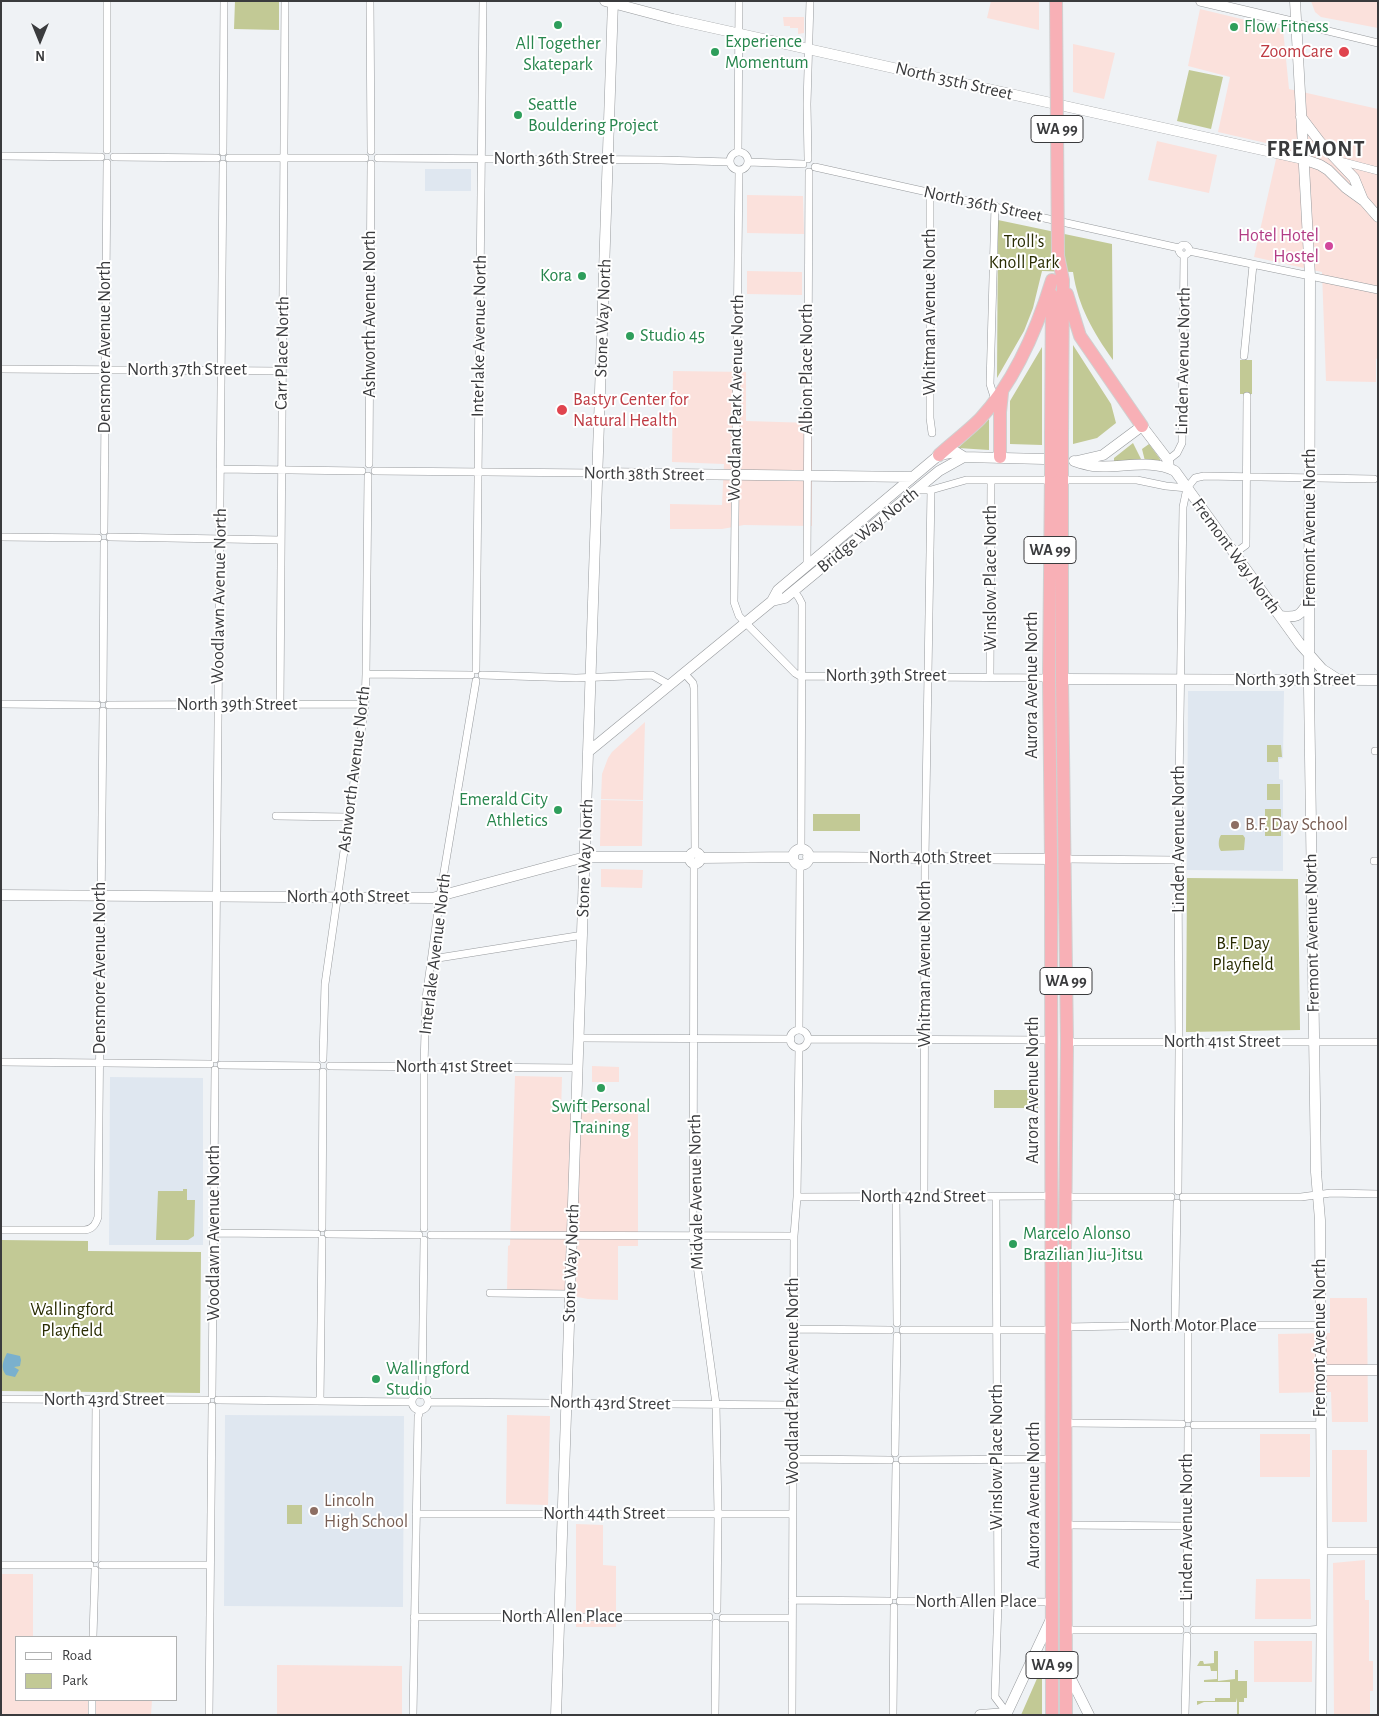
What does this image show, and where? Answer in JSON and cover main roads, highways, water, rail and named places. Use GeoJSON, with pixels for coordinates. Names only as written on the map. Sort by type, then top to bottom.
{"type":"FeatureCollection","features":[{"type":"Feature","properties":{"kind":"highway","name":"Aurora Avenue North"},"geometry":{"type":"LineString","coordinates":[[1056,1],[1057,435],[1049,678],[1067,1042],[1066,1715]]}},
{"type":"Feature","properties":{"kind":"highway"},"geometry":{"type":"LineString","coordinates":[[939,455],[978,421],[995,400],[1032,336],[1058,280]]}},
{"type":"Feature","properties":{"kind":"highway"},"geometry":{"type":"LineString","coordinates":[[1058,280],[1080,336],[1142,426]]}},
{"type":"Feature","properties":{"kind":"highway"},"geometry":{"type":"LineString","coordinates":[[1000,457],[1000,412],[1003,388]]}},
{"type":"Feature","properties":{"kind":"highway","name":"Aurora Avenue North"},"geometry":{"type":"LineString","coordinates":[[1052,1715],[1050,1040],[1058,859],[1062,679],[1056,476]]}},
{"type":"Feature","properties":{"kind":"main road"},"geometry":{"type":"LineString","coordinates":[[1201,1],[1295,22]]}},
{"type":"Feature","properties":{"kind":"main road","name":"Fremont Avenue North"},"geometry":{"type":"LineString","coordinates":[[1295,1],[1310,276],[1311,478],[1309,679],[1314,1042],[1320,1217],[1321,1715]]}},
{"type":"Feature","properties":{"kind":"main road","name":"North 35th Street"},"geometry":{"type":"LineString","coordinates":[[610,2],[738,33],[1303,159],[1323,167],[1364,201]]}},
{"type":"Feature","properties":{"kind":"main road","name":"Stone Way North"},"geometry":{"type":"LineString","coordinates":[[556,1715],[608,160],[610,2]]}},
{"type":"Feature","properties":{"kind":"main road"},"geometry":{"type":"LineString","coordinates":[[1300,116],[1320,142],[1354,178],[1364,201],[1378,217]]}},
{"type":"Feature","properties":{"kind":"main road"},"geometry":{"type":"LineString","coordinates":[[1142,426],[1103,455],[1074,461],[1091,466],[1168,464]]}},
{"type":"Feature","properties":{"kind":"main road","name":"Fremont Way North"},"geometry":{"type":"LineString","coordinates":[[1142,426],[1309,655],[1322,669],[1339,680]]}},
{"type":"Feature","properties":{"kind":"main road"},"geometry":{"type":"LineString","coordinates":[[939,455],[956,452],[964,457],[1044,459]]}},
{"type":"Feature","properties":{"kind":"main road","name":"Bridge Way North"},"geometry":{"type":"LineString","coordinates":[[588,752],[772,600],[778,590],[939,455]]}},
{"type":"Feature","properties":{"kind":"main road","name":"Bridge Way North"},"geometry":{"type":"LineString","coordinates":[[772,600],[785,598],[945,467],[964,457]]}},
{"type":"Feature","properties":{"kind":"main road","name":"North 38th Street"},"geometry":{"type":"LineString","coordinates":[[597,473],[913,477]]}},
{"type":"Feature","properties":{"kind":"main road"},"geometry":{"type":"LineString","coordinates":[[1280,616],[1292,618],[1297,616],[1303,612],[1310,600]]}},
{"type":"Feature","properties":{"kind":"main road","name":"North 39th Street"},"geometry":{"type":"LineString","coordinates":[[1062,679],[1378,680]]}},
{"type":"Feature","properties":{"kind":"main road","name":"North 40th Street"},"geometry":{"type":"LineString","coordinates":[[1,895],[422,898],[440,896],[585,857],[798,857],[806,863],[808,858],[1058,859]]}},
{"type":"Feature","properties":{"kind":"main road"},"geometry":{"type":"LineString","coordinates":[[1320,1370],[1378,1370]]}},
{"type":"Feature","properties":{"kind":"main road"},"geometry":{"type":"LineString","coordinates":[[980,1715],[1006,1714],[1052,1616]]}},
{"type":"Feature","properties":{"kind":"main road"},"geometry":{"type":"LineString","coordinates":[[1066,1670],[1089,1715]]}},
{"type":"Feature","properties":{"kind":"water"},"geometry":{"type":"Polygon","coordinates":[[[7,1353],[20,1356],[20,1366],[14,1367],[19,1370],[15,1377],[6,1375],[3,1370],[3,1362],[7,1353]]]}},
{"type":"Feature","properties":{"kind":"place","name":"All Together Skatepark"},"geometry":{"type":"Point","coordinates":[558,25]}},
{"type":"Feature","properties":{"kind":"place","name":"Flow Fitness"},"geometry":{"type":"Point","coordinates":[1234,27]}},
{"type":"Feature","properties":{"kind":"place","name":"Experience Momentum"},"geometry":{"type":"Point","coordinates":[715,52]}},
{"type":"Feature","properties":{"kind":"place","name":"ZoomCare"},"geometry":{"type":"Point","coordinates":[1344,52]}},
{"type":"Feature","properties":{"kind":"place","name":"Seattle Bouldering Project"},"geometry":{"type":"Point","coordinates":[518,115]}},
{"type":"Feature","properties":{"kind":"place","name":"Hotel Hotel Hostel"},"geometry":{"type":"Point","coordinates":[1329,246]}},
{"type":"Feature","properties":{"kind":"place","name":"Kora"},"geometry":{"type":"Point","coordinates":[582,276]}},
{"type":"Feature","properties":{"kind":"place","name":"Studio 45"},"geometry":{"type":"Point","coordinates":[630,336]}},
{"type":"Feature","properties":{"kind":"place","name":"Bastyr Center for Natural Health"},"geometry":{"type":"Point","coordinates":[562,410]}},
{"type":"Feature","properties":{"kind":"place","name":"Emerald City Athletics"},"geometry":{"type":"Point","coordinates":[558,810]}},
{"type":"Feature","properties":{"kind":"place","name":"B.F. Day School"},"geometry":{"type":"Point","coordinates":[1235,825]}},
{"type":"Feature","properties":{"kind":"place","name":"Swift Personal Training"},"geometry":{"type":"Point","coordinates":[601,1088]}},
{"type":"Feature","properties":{"kind":"place","name":"Marcelo Alonso Brazilian Jiu-Jitsu"},"geometry":{"type":"Point","coordinates":[1013,1244]}},
{"type":"Feature","properties":{"kind":"place","name":"Wallingford Studio"},"geometry":{"type":"Point","coordinates":[376,1379]}},
{"type":"Feature","properties":{"kind":"place","name":"Lincoln High School"},"geometry":{"type":"Point","coordinates":[314,1511]}},
{"type":"Feature","properties":{"kind":"district","name":"FREMONT"},"geometry":{"type":"Point","coordinates":[1316,149]}},
{"type":"Feature","properties":{"kind":"park label","name":"Troll's Knoll Park"},"geometry":{"type":"Point","coordinates":[1024,252]}},
{"type":"Feature","properties":{"kind":"park label","name":"B.F. Day Playfield"},"geometry":{"type":"Point","coordinates":[1243,954]}},
{"type":"Feature","properties":{"kind":"park label","name":"Wallingford Playfield"},"geometry":{"type":"Point","coordinates":[72,1320]}}]}
